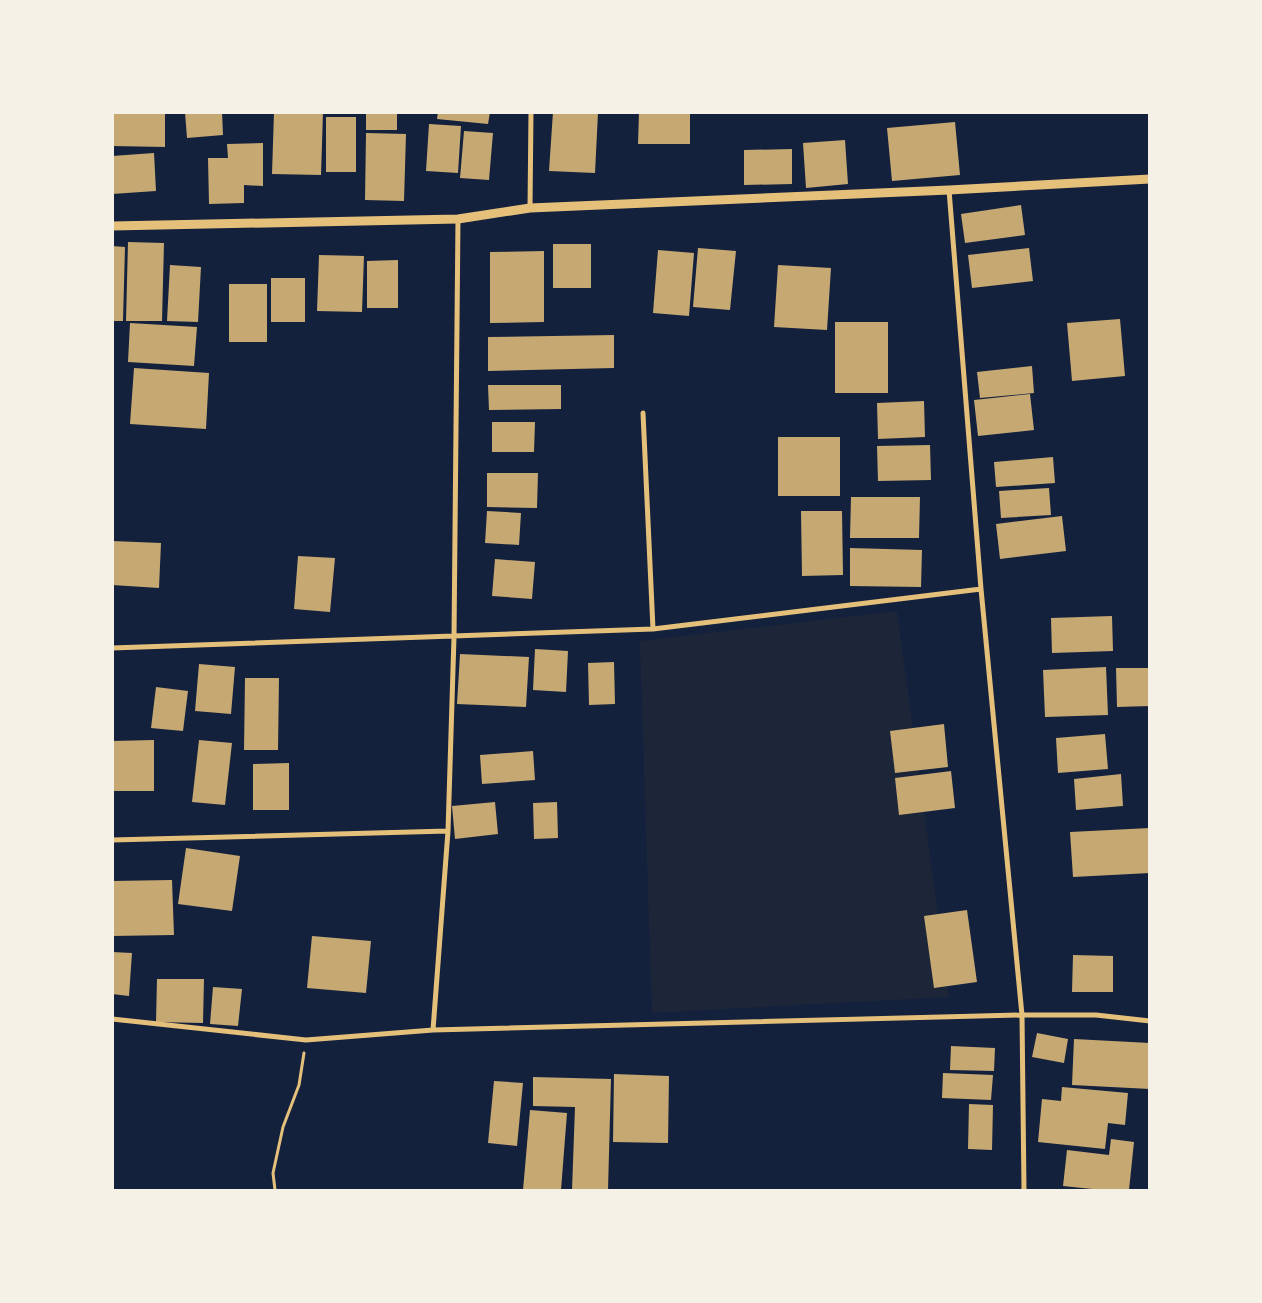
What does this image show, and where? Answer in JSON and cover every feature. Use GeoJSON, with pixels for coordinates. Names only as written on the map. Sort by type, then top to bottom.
{"type":"FeatureCollection","features":[{"type":"Feature","properties":{"kind":"street"},"geometry":{"type":"LineString","coordinates":[[530,208],[531,112]]}},
{"type":"Feature","properties":{"kind":"street"},"geometry":{"type":"LineString","coordinates":[[112,226],[458,219],[530,208],[949,190],[1150,179]]}},
{"type":"Feature","properties":{"kind":"street"},"geometry":{"type":"LineString","coordinates":[[949,190],[981,589],[1022,1015],[1024,1190]]}},
{"type":"Feature","properties":{"kind":"street"},"geometry":{"type":"LineString","coordinates":[[433,1030],[448,831],[454,636],[458,219]]}},
{"type":"Feature","properties":{"kind":"street"},"geometry":{"type":"LineString","coordinates":[[643,413],[653,629]]}},
{"type":"Feature","properties":{"kind":"street"},"geometry":{"type":"LineString","coordinates":[[112,648],[653,629],[981,589]]}},
{"type":"Feature","properties":{"kind":"street"},"geometry":{"type":"LineString","coordinates":[[112,840],[448,831]]}},
{"type":"Feature","properties":{"kind":"street"},"geometry":{"type":"LineString","coordinates":[[112,1018],[306,1040],[433,1030],[1022,1015],[1096,1015],[1150,1021]]}},
{"type":"Feature","properties":{"kind":"path"},"geometry":{"type":"LineString","coordinates":[[275,1190],[273,1173],[283,1126],[299,1085],[306,1040]]}},
{"type":"Feature","properties":{"kind":"shaded area"},"geometry":{"type":"Polygon","coordinates":[[[897,611],[949,997],[652,1013],[640,641],[897,611]]]}},
{"type":"Feature","properties":{"kind":"building"},"geometry":{"type":"Polygon","coordinates":[[[112,112],[165,112],[165,147],[112,146],[112,112]]]}},
{"type":"Feature","properties":{"kind":"building"},"geometry":{"type":"Polygon","coordinates":[[[185,112],[222,112],[223,135],[187,138],[185,112]]]}},
{"type":"Feature","properties":{"kind":"building"},"geometry":{"type":"Polygon","coordinates":[[[274,112],[323,112],[321,175],[272,174],[274,112]]]}},
{"type":"Feature","properties":{"kind":"building"},"geometry":{"type":"Polygon","coordinates":[[[366,112],[397,112],[397,130],[366,130],[366,112]]]}},
{"type":"Feature","properties":{"kind":"building"},"geometry":{"type":"Polygon","coordinates":[[[438,112],[490,112],[488,124],[437,119],[438,112]]]}},
{"type":"Feature","properties":{"kind":"building"},"geometry":{"type":"Polygon","coordinates":[[[553,112],[598,113],[595,173],[549,171],[553,112]]]}},
{"type":"Feature","properties":{"kind":"building"},"geometry":{"type":"Polygon","coordinates":[[[639,112],[690,112],[690,144],[638,144],[639,112]]]}},
{"type":"Feature","properties":{"kind":"building"},"geometry":{"type":"Polygon","coordinates":[[[326,117],[356,117],[356,172],[326,172],[326,117]]]}},
{"type":"Feature","properties":{"kind":"building"},"geometry":{"type":"Polygon","coordinates":[[[955,122],[960,175],[892,181],[887,128],[955,122]]]}},
{"type":"Feature","properties":{"kind":"building"},"geometry":{"type":"Polygon","coordinates":[[[429,124],[461,126],[458,173],[426,171],[429,124]]]}},
{"type":"Feature","properties":{"kind":"building"},"geometry":{"type":"Polygon","coordinates":[[[464,131],[493,133],[489,180],[460,178],[464,131]]]}},
{"type":"Feature","properties":{"kind":"building"},"geometry":{"type":"Polygon","coordinates":[[[366,133],[406,134],[404,201],[365,200],[366,133]]]}},
{"type":"Feature","properties":{"kind":"building"},"geometry":{"type":"Polygon","coordinates":[[[845,140],[848,184],[806,188],[803,143],[845,140]]]}},
{"type":"Feature","properties":{"kind":"building"},"geometry":{"type":"Polygon","coordinates":[[[263,143],[263,186],[244,185],[244,203],[209,204],[208,158],[228,158],[227,144],[263,143]]]}},
{"type":"Feature","properties":{"kind":"building"},"geometry":{"type":"Polygon","coordinates":[[[792,149],[792,184],[744,185],[744,150],[792,149]]]}},
{"type":"Feature","properties":{"kind":"building"},"geometry":{"type":"Polygon","coordinates":[[[154,153],[156,191],[112,194],[112,156],[154,153]]]}},
{"type":"Feature","properties":{"kind":"building"},"geometry":{"type":"Polygon","coordinates":[[[1021,205],[1025,235],[965,243],[961,214],[1021,205]]]}},
{"type":"Feature","properties":{"kind":"building"},"geometry":{"type":"Polygon","coordinates":[[[128,242],[164,243],[162,321],[126,321],[128,242]]]}},
{"type":"Feature","properties":{"kind":"building"},"geometry":{"type":"Polygon","coordinates":[[[553,244],[591,244],[591,288],[553,288],[553,244]]]}},
{"type":"Feature","properties":{"kind":"building"},"geometry":{"type":"Polygon","coordinates":[[[112,246],[125,247],[123,321],[112,321],[112,246]]]}},
{"type":"Feature","properties":{"kind":"building"},"geometry":{"type":"Polygon","coordinates":[[[698,248],[736,251],[730,310],[693,307],[698,248]]]}},
{"type":"Feature","properties":{"kind":"building"},"geometry":{"type":"Polygon","coordinates":[[[1029,248],[1033,281],[972,288],[968,255],[1029,248]]]}},
{"type":"Feature","properties":{"kind":"building"},"geometry":{"type":"Polygon","coordinates":[[[658,250],[694,253],[689,316],[653,313],[658,250]]]}},
{"type":"Feature","properties":{"kind":"building"},"geometry":{"type":"Polygon","coordinates":[[[544,251],[544,322],[490,323],[490,252],[544,251]]]}},
{"type":"Feature","properties":{"kind":"building"},"geometry":{"type":"Polygon","coordinates":[[[319,255],[364,256],[362,312],[317,311],[319,255]]]}},
{"type":"Feature","properties":{"kind":"building"},"geometry":{"type":"Polygon","coordinates":[[[398,260],[398,308],[367,308],[367,261],[398,260]]]}},
{"type":"Feature","properties":{"kind":"building"},"geometry":{"type":"Polygon","coordinates":[[[170,265],[201,267],[198,322],[167,321],[170,265]]]}},
{"type":"Feature","properties":{"kind":"building"},"geometry":{"type":"Polygon","coordinates":[[[778,265],[831,268],[827,330],[774,327],[778,265]]]}},
{"type":"Feature","properties":{"kind":"building"},"geometry":{"type":"Polygon","coordinates":[[[271,278],[305,278],[305,322],[271,322],[271,278]]]}},
{"type":"Feature","properties":{"kind":"building"},"geometry":{"type":"Polygon","coordinates":[[[229,284],[267,284],[267,342],[229,342],[229,284]]]}},
{"type":"Feature","properties":{"kind":"building"},"geometry":{"type":"Polygon","coordinates":[[[1120,319],[1125,376],[1072,381],[1067,323],[1120,319]]]}},
{"type":"Feature","properties":{"kind":"building"},"geometry":{"type":"Polygon","coordinates":[[[835,322],[888,322],[888,393],[835,393],[835,322]]]}},
{"type":"Feature","properties":{"kind":"building"},"geometry":{"type":"Polygon","coordinates":[[[130,323],[197,327],[194,366],[128,362],[130,323]]]}},
{"type":"Feature","properties":{"kind":"building"},"geometry":{"type":"Polygon","coordinates":[[[614,335],[614,368],[488,371],[488,337],[614,335]]]}},
{"type":"Feature","properties":{"kind":"building"},"geometry":{"type":"Polygon","coordinates":[[[1032,366],[1034,393],[980,398],[977,372],[1032,366]]]}},
{"type":"Feature","properties":{"kind":"building"},"geometry":{"type":"Polygon","coordinates":[[[134,368],[209,373],[206,429],[130,424],[134,368]]]}},
{"type":"Feature","properties":{"kind":"building"},"geometry":{"type":"Polygon","coordinates":[[[488,385],[561,385],[561,409],[489,410],[488,385]]]}},
{"type":"Feature","properties":{"kind":"building"},"geometry":{"type":"Polygon","coordinates":[[[1030,394],[1034,430],[978,436],[974,400],[1030,394]]]}},
{"type":"Feature","properties":{"kind":"building"},"geometry":{"type":"Polygon","coordinates":[[[924,401],[925,437],[878,439],[877,403],[924,401]]]}},
{"type":"Feature","properties":{"kind":"building"},"geometry":{"type":"Polygon","coordinates":[[[492,422],[535,422],[534,452],[492,452],[492,422]]]}},
{"type":"Feature","properties":{"kind":"building"},"geometry":{"type":"Polygon","coordinates":[[[778,437],[840,437],[840,496],[778,496],[778,437]]]}},
{"type":"Feature","properties":{"kind":"building"},"geometry":{"type":"Polygon","coordinates":[[[930,445],[931,480],[878,481],[877,446],[930,445]]]}},
{"type":"Feature","properties":{"kind":"building"},"geometry":{"type":"Polygon","coordinates":[[[1053,457],[1055,483],[996,487],[994,462],[1053,457]]]}},
{"type":"Feature","properties":{"kind":"building"},"geometry":{"type":"Polygon","coordinates":[[[487,473],[538,473],[537,508],[487,507],[487,473]]]}},
{"type":"Feature","properties":{"kind":"building"},"geometry":{"type":"Polygon","coordinates":[[[1049,488],[1051,515],[1001,518],[999,491],[1049,488]]]}},
{"type":"Feature","properties":{"kind":"building"},"geometry":{"type":"Polygon","coordinates":[[[851,497],[920,497],[919,538],[850,538],[851,497]]]}},
{"type":"Feature","properties":{"kind":"building"},"geometry":{"type":"Polygon","coordinates":[[[487,511],[521,513],[519,545],[485,543],[487,511]]]}},
{"type":"Feature","properties":{"kind":"building"},"geometry":{"type":"Polygon","coordinates":[[[801,511],[842,511],[843,575],[802,576],[801,511]]]}},
{"type":"Feature","properties":{"kind":"building"},"geometry":{"type":"Polygon","coordinates":[[[1062,516],[1066,551],[1000,559],[996,524],[1062,516]]]}},
{"type":"Feature","properties":{"kind":"building"},"geometry":{"type":"Polygon","coordinates":[[[112,541],[161,543],[159,588],[112,585],[112,541]]]}},
{"type":"Feature","properties":{"kind":"building"},"geometry":{"type":"Polygon","coordinates":[[[850,548],[922,550],[921,587],[850,586],[850,548]]]}},
{"type":"Feature","properties":{"kind":"building"},"geometry":{"type":"Polygon","coordinates":[[[298,556],[335,558],[330,612],[294,609],[298,556]]]}},
{"type":"Feature","properties":{"kind":"building"},"geometry":{"type":"Polygon","coordinates":[[[495,559],[535,562],[532,599],[492,596],[495,559]]]}},
{"type":"Feature","properties":{"kind":"building"},"geometry":{"type":"Polygon","coordinates":[[[1112,616],[1113,651],[1052,653],[1051,618],[1112,616]]]}},
{"type":"Feature","properties":{"kind":"building"},"geometry":{"type":"Polygon","coordinates":[[[535,649],[568,651],[566,692],[533,690],[535,649]]]}},
{"type":"Feature","properties":{"kind":"building"},"geometry":{"type":"Polygon","coordinates":[[[460,654],[529,657],[526,707],[457,704],[460,654]]]}},
{"type":"Feature","properties":{"kind":"building"},"geometry":{"type":"Polygon","coordinates":[[[614,662],[615,704],[589,705],[588,663],[614,662]]]}},
{"type":"Feature","properties":{"kind":"building"},"geometry":{"type":"Polygon","coordinates":[[[199,664],[235,667],[231,714],[195,711],[199,664]]]}},
{"type":"Feature","properties":{"kind":"building"},"geometry":{"type":"Polygon","coordinates":[[[1106,667],[1108,715],[1045,717],[1043,670],[1106,667]]]}},
{"type":"Feature","properties":{"kind":"building"},"geometry":{"type":"Polygon","coordinates":[[[1116,668],[1150,668],[1150,706],[1117,707],[1116,668]]]}},
{"type":"Feature","properties":{"kind":"building"},"geometry":{"type":"Polygon","coordinates":[[[245,678],[279,678],[278,750],[244,750],[245,678]]]}},
{"type":"Feature","properties":{"kind":"building"},"geometry":{"type":"Polygon","coordinates":[[[156,687],[188,691],[183,731],[151,728],[156,687]]]}},
{"type":"Feature","properties":{"kind":"building"},"geometry":{"type":"Polygon","coordinates":[[[944,724],[948,767],[895,773],[890,731],[944,724]]]}},
{"type":"Feature","properties":{"kind":"building"},"geometry":{"type":"Polygon","coordinates":[[[1105,734],[1108,769],[1058,773],[1056,738],[1105,734]]]}},
{"type":"Feature","properties":{"kind":"building"},"geometry":{"type":"Polygon","coordinates":[[[154,740],[154,791],[112,791],[112,741],[154,740]]]}},
{"type":"Feature","properties":{"kind":"building"},"geometry":{"type":"Polygon","coordinates":[[[199,740],[232,743],[225,805],[192,802],[199,740]]]}},
{"type":"Feature","properties":{"kind":"building"},"geometry":{"type":"Polygon","coordinates":[[[533,751],[535,780],[482,784],[480,755],[533,751]]]}},
{"type":"Feature","properties":{"kind":"building"},"geometry":{"type":"Polygon","coordinates":[[[289,763],[289,810],[253,810],[253,764],[289,763]]]}},
{"type":"Feature","properties":{"kind":"building"},"geometry":{"type":"Polygon","coordinates":[[[951,771],[955,808],[899,815],[895,778],[951,771]]]}},
{"type":"Feature","properties":{"kind":"building"},"geometry":{"type":"Polygon","coordinates":[[[1121,774],[1123,806],[1076,810],[1074,779],[1121,774]]]}},
{"type":"Feature","properties":{"kind":"building"},"geometry":{"type":"Polygon","coordinates":[[[495,802],[498,834],[455,839],[452,806],[495,802]]]}},
{"type":"Feature","properties":{"kind":"building"},"geometry":{"type":"Polygon","coordinates":[[[557,802],[558,838],[534,839],[533,803],[557,802]]]}},
{"type":"Feature","properties":{"kind":"building"},"geometry":{"type":"Polygon","coordinates":[[[1150,828],[1150,873],[1073,877],[1070,832],[1150,828]]]}},
{"type":"Feature","properties":{"kind":"building"},"geometry":{"type":"Polygon","coordinates":[[[186,848],[240,856],[232,911],[178,904],[186,848]]]}},
{"type":"Feature","properties":{"kind":"building"},"geometry":{"type":"Polygon","coordinates":[[[172,880],[174,935],[112,936],[112,881],[172,880]]]}},
{"type":"Feature","properties":{"kind":"building"},"geometry":{"type":"Polygon","coordinates":[[[967,910],[977,982],[934,988],[924,916],[967,910]]]}},
{"type":"Feature","properties":{"kind":"building"},"geometry":{"type":"Polygon","coordinates":[[[312,936],[371,941],[366,993],[307,988],[312,936]]]}},
{"type":"Feature","properties":{"kind":"building"},"geometry":{"type":"Polygon","coordinates":[[[112,952],[132,953],[129,996],[112,994],[112,952]]]}},
{"type":"Feature","properties":{"kind":"building"},"geometry":{"type":"Polygon","coordinates":[[[1073,955],[1113,956],[1113,992],[1072,992],[1073,955]]]}},
{"type":"Feature","properties":{"kind":"building"},"geometry":{"type":"Polygon","coordinates":[[[157,979],[204,979],[203,1023],[156,1022],[157,979]]]}},
{"type":"Feature","properties":{"kind":"building"},"geometry":{"type":"Polygon","coordinates":[[[213,987],[242,989],[238,1026],[210,1024],[213,987]]]}},
{"type":"Feature","properties":{"kind":"building"},"geometry":{"type":"Polygon","coordinates":[[[1037,1033],[1068,1039],[1064,1063],[1032,1057],[1037,1033]]]}},
{"type":"Feature","properties":{"kind":"building"},"geometry":{"type":"Polygon","coordinates":[[[1074,1039],[1150,1043],[1150,1089],[1072,1085],[1074,1039]]]}},
{"type":"Feature","properties":{"kind":"building"},"geometry":{"type":"Polygon","coordinates":[[[951,1046],[995,1048],[994,1071],[950,1070],[951,1046]]]}},
{"type":"Feature","properties":{"kind":"building"},"geometry":{"type":"Polygon","coordinates":[[[943,1073],[993,1075],[991,1100],[942,1098],[943,1073]]]}},
{"type":"Feature","properties":{"kind":"building"},"geometry":{"type":"Polygon","coordinates":[[[614,1074],[669,1076],[668,1143],[613,1142],[614,1074]]]}},
{"type":"Feature","properties":{"kind":"building"},"geometry":{"type":"Polygon","coordinates":[[[533,1077],[611,1079],[608,1190],[572,1190],[575,1107],[533,1106],[533,1077]]]}},
{"type":"Feature","properties":{"kind":"building"},"geometry":{"type":"Polygon","coordinates":[[[494,1081],[523,1083],[517,1146],[488,1143],[494,1081]]]}},
{"type":"Feature","properties":{"kind":"building"},"geometry":{"type":"Polygon","coordinates":[[[1062,1087],[1128,1093],[1125,1125],[1108,1123],[1105,1149],[1038,1142],[1042,1099],[1061,1101],[1062,1087]]]}},
{"type":"Feature","properties":{"kind":"building"},"geometry":{"type":"Polygon","coordinates":[[[969,1104],[993,1105],[992,1150],[968,1149],[969,1104]]]}},
{"type":"Feature","properties":{"kind":"building"},"geometry":{"type":"Polygon","coordinates":[[[530,1110],[567,1113],[561,1190],[523,1190],[530,1110]]]}},
{"type":"Feature","properties":{"kind":"building"},"geometry":{"type":"Polygon","coordinates":[[[1111,1139],[1134,1142],[1129,1190],[1102,1190],[1063,1186],[1067,1150],[1109,1155],[1111,1139]]]}}]}
